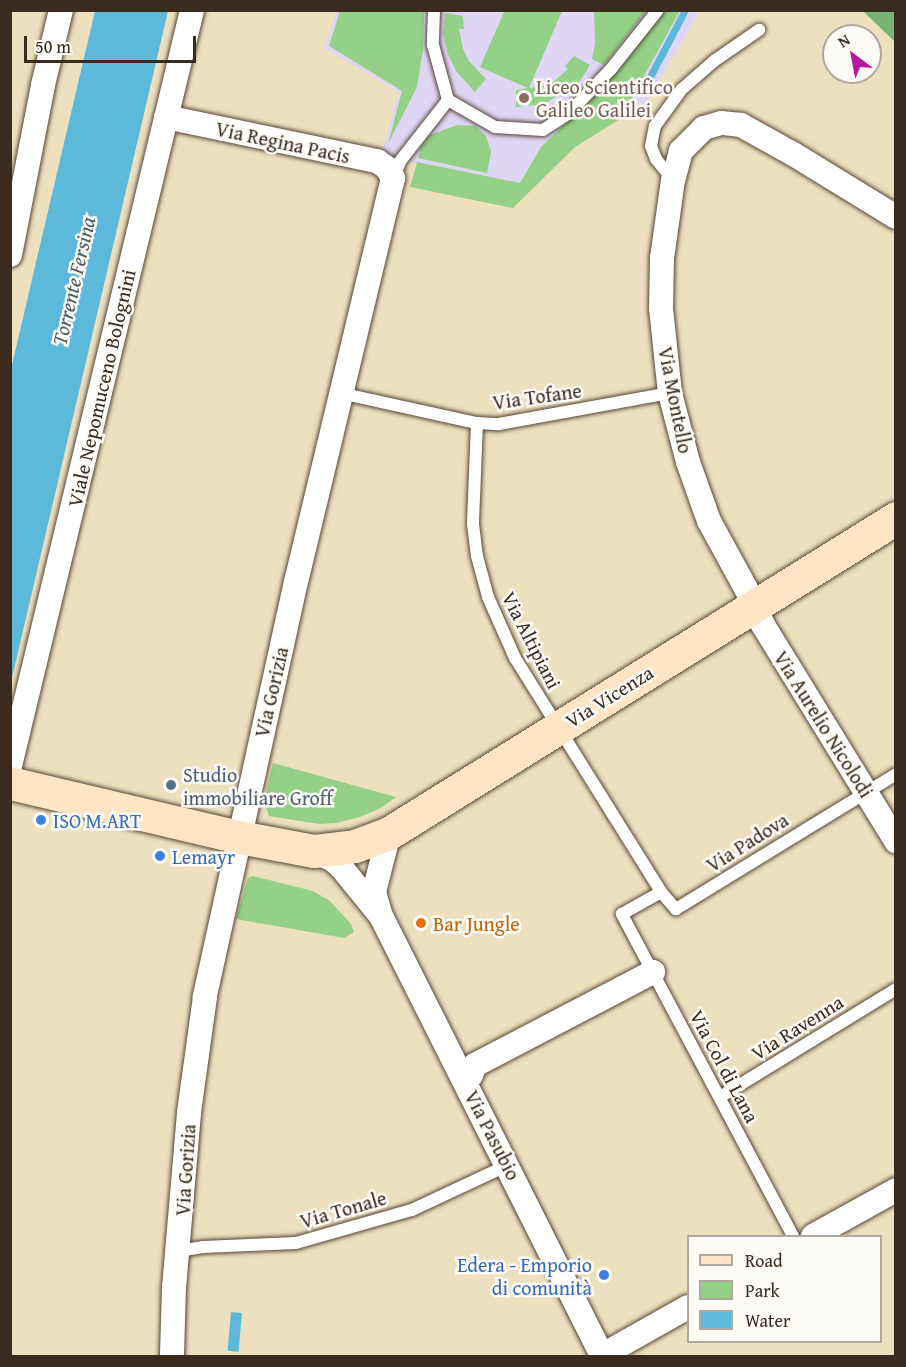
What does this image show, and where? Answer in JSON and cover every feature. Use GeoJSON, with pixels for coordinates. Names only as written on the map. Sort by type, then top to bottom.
{"type":"FeatureCollection","features":[{"type":"Feature","properties":{"kind":"main road","name":"Via Vicenza"},"geometry":{"type":"LineString","coordinates":[[10,783],[239,837],[314,852],[355,846],[389,833],[896,518]]}},
{"type":"Feature","properties":{"kind":"street"},"geometry":{"type":"LineString","coordinates":[[10,255],[43,85],[61,10]]}},
{"type":"Feature","properties":{"kind":"street","name":"Viale Nepomuceno Bolognini"},"geometry":{"type":"LineString","coordinates":[[10,766],[192,10]]}},
{"type":"Feature","properties":{"kind":"street","name":"Via Regina Pacis"},"geometry":{"type":"LineString","coordinates":[[166,117],[377,161],[387,168],[393,177]]}},
{"type":"Feature","properties":{"kind":"street","name":"Via Montello"},"geometry":{"type":"LineString","coordinates":[[755,605],[709,520],[688,462],[670,393],[661,308],[662,258],[673,180],[681,151],[691,138],[704,128],[721,123],[741,125],[896,217]]}},
{"type":"Feature","properties":{"kind":"street","name":"Via Gorizia"},"geometry":{"type":"LineString","coordinates":[[172,1356],[189,1113],[205,997],[340,393],[393,177]]}},
{"type":"Feature","properties":{"kind":"street","name":"Via Aurelio Nicolodi"},"geometry":{"type":"LineString","coordinates":[[755,605],[763,625],[896,841]]}},
{"type":"Feature","properties":{"kind":"street","name":"Via Pasubio"},"geometry":{"type":"LineString","coordinates":[[389,833],[374,892],[381,916],[602,1356]]}},
{"type":"Feature","properties":{"kind":"street","name":"Via Pasubio"},"geometry":{"type":"LineString","coordinates":[[314,852],[333,860],[341,867],[381,916]]}},
{"type":"Feature","properties":{"kind":"street"},"geometry":{"type":"LineString","coordinates":[[464,1078],[471,1075],[475,1065],[653,972]]}},
{"type":"Feature","properties":{"kind":"street"},"geometry":{"type":"LineString","coordinates":[[815,1235],[896,1190]]}},
{"type":"Feature","properties":{"kind":"street"},"geometry":{"type":"LineString","coordinates":[[602,1356],[687,1308]]}},
{"type":"Feature","properties":{"kind":"lane"},"geometry":{"type":"LineString","coordinates":[[434,10],[433,45],[448,100],[495,127],[543,130],[569,113],[611,69],[658,10]]}},
{"type":"Feature","properties":{"kind":"lane"},"geometry":{"type":"LineString","coordinates":[[673,180],[656,159],[651,146],[655,126],[682,89],[714,61],[759,30]]}},
{"type":"Feature","properties":{"kind":"lane"},"geometry":{"type":"LineString","coordinates":[[393,177],[401,160],[448,100]]}},
{"type":"Feature","properties":{"kind":"lane","name":"Via Tofane"},"geometry":{"type":"LineString","coordinates":[[340,393],[477,423],[499,424],[670,393]]}},
{"type":"Feature","properties":{"kind":"lane","name":"Via Altipiani"},"geometry":{"type":"LineString","coordinates":[[477,423],[473,524],[477,556],[488,597],[515,657],[558,728]]}},
{"type":"Feature","properties":{"kind":"lane"},"geometry":{"type":"LineString","coordinates":[[558,728],[568,739],[661,892]]}},
{"type":"Feature","properties":{"kind":"lane","name":"Via Padova"},"geometry":{"type":"LineString","coordinates":[[661,892],[676,909],[896,774]]}},
{"type":"Feature","properties":{"kind":"lane","name":"Via Col di Lana"},"geometry":{"type":"LineString","coordinates":[[661,892],[622,914],[792,1235]]}},
{"type":"Feature","properties":{"kind":"lane","name":"Via Ravenna"},"geometry":{"type":"LineString","coordinates":[[720,1097],[896,989]]}},
{"type":"Feature","properties":{"kind":"lane","name":"Via Tonale"},"geometry":{"type":"LineString","coordinates":[[178,1251],[203,1247],[296,1243],[412,1210],[508,1165]]}},
{"type":"Feature","properties":{"kind":"shaded area","name":"Liceo Scientifico Galileo Galilei"},"geometry":{"type":"Polygon","coordinates":[[[337,11],[700,11],[646,103],[575,147],[535,186],[401,160],[382,153],[399,92],[324,48],[337,11]]]}},
{"type":"Feature","properties":{"kind":"green space"},"geometry":{"type":"Polygon","coordinates":[[[505,10],[562,11],[529,88],[553,82],[568,69],[565,66],[574,56],[590,65],[578,84],[544,104],[516,107],[516,90],[528,88],[480,67],[505,10]]]}},
{"type":"Feature","properties":{"kind":"green space"},"geometry":{"type":"Polygon","coordinates":[[[340,11],[424,11],[423,49],[417,87],[388,144],[402,91],[329,46],[340,11]]]}},
{"type":"Feature","properties":{"kind":"green space"},"geometry":{"type":"Polygon","coordinates":[[[594,11],[646,11],[604,65],[592,59],[595,44],[594,11]]]}},
{"type":"Feature","properties":{"kind":"green space"},"geometry":{"type":"Polygon","coordinates":[[[665,11],[680,11],[620,119],[575,147],[513,208],[410,187],[417,162],[520,183],[541,147],[589,101],[665,11]]]}},
{"type":"Feature","properties":{"kind":"green space"},"geometry":{"type":"Polygon","coordinates":[[[863,11],[895,11],[895,42],[882,29],[882,24],[876,24],[863,11]]]}},
{"type":"Feature","properties":{"kind":"green space"},"geometry":{"type":"Polygon","coordinates":[[[445,13],[463,16],[464,29],[459,29],[463,49],[469,61],[486,79],[475,92],[456,71],[448,54],[443,35],[445,13]]]}},
{"type":"Feature","properties":{"kind":"green space"},"geometry":{"type":"Polygon","coordinates":[[[457,125],[475,126],[486,136],[491,152],[487,173],[418,158],[421,146],[430,135],[457,125]]]}},
{"type":"Feature","properties":{"kind":"green space"},"geometry":{"type":"Polygon","coordinates":[[[273,763],[396,797],[381,808],[360,817],[336,823],[319,824],[269,816],[264,801],[273,763]]]}},
{"type":"Feature","properties":{"kind":"green space"},"geometry":{"type":"Polygon","coordinates":[[[253,876],[313,891],[330,901],[351,924],[354,932],[344,938],[236,919],[248,878],[253,876]]]}},
{"type":"Feature","properties":{"kind":"water","name":"Torrente Fersina"},"geometry":{"type":"Polygon","coordinates":[[[95,11],[168,11],[11,682],[11,369],[95,11]]]}},
{"type":"Feature","properties":{"kind":"water"},"geometry":{"type":"Polygon","coordinates":[[[231,1312],[242,1313],[239,1352],[228,1351],[231,1312]]]}},
{"type":"Feature","properties":{"kind":"waterway"},"geometry":{"type":"LineString","coordinates":[[643,90],[685,10]]}},
{"type":"Feature","properties":{"kind":"place","name":"Liceo Scientifico Galileo Galilei"},"geometry":{"type":"Point","coordinates":[524,98]}},
{"type":"Feature","properties":{"kind":"place","name":"Studio immobiliare Groff"},"geometry":{"type":"Point","coordinates":[171,785]}},
{"type":"Feature","properties":{"kind":"place","name":"ISO M.ART"},"geometry":{"type":"Point","coordinates":[41,820]}},
{"type":"Feature","properties":{"kind":"place","name":"Lemayr"},"geometry":{"type":"Point","coordinates":[160,856]}},
{"type":"Feature","properties":{"kind":"place","name":"Bar Jungle"},"geometry":{"type":"Point","coordinates":[421,923]}},
{"type":"Feature","properties":{"kind":"place","name":"Edera - Emporio di comunità"},"geometry":{"type":"Point","coordinates":[604,1275]}}]}
